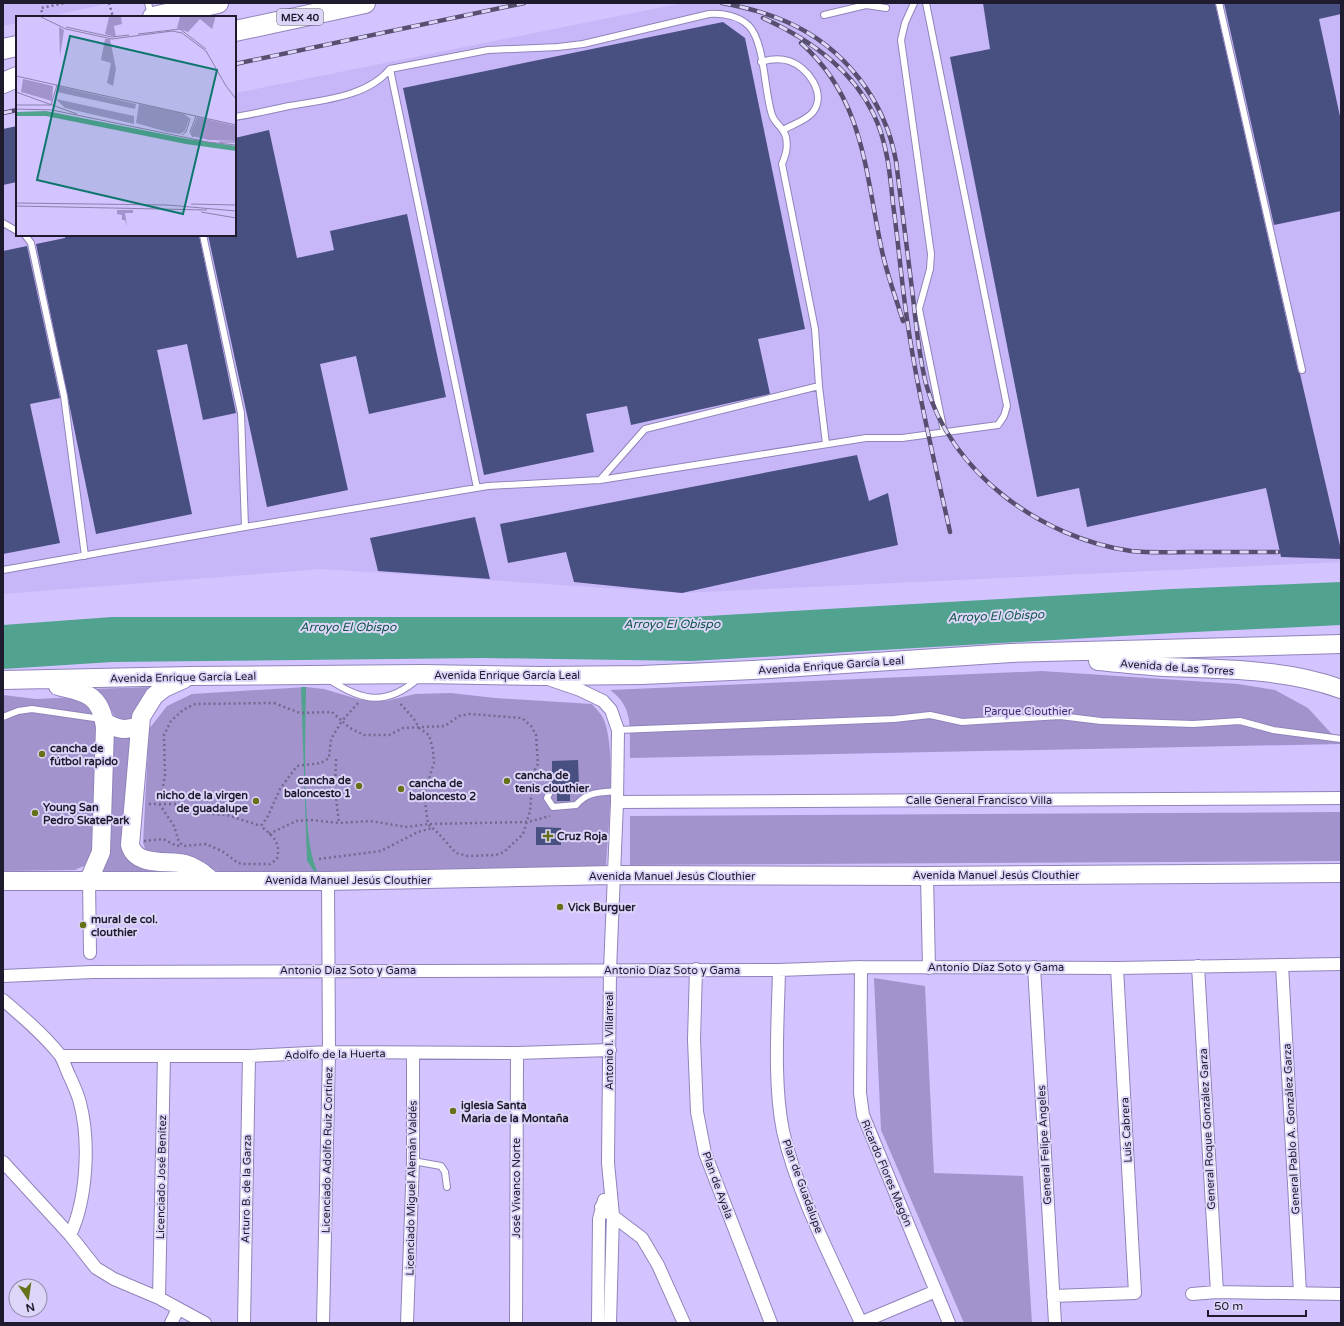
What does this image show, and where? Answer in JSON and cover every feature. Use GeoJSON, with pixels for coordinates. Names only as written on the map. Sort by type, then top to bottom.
{"type":"FeatureCollection","features":[{"type":"Feature","properties":{"kind":"main road","name":"MEX 40"},"geometry":{"type":"LineString","coordinates":[[236,31],[365,3]]}},
{"type":"Feature","properties":{"kind":"main road"},"geometry":{"type":"LineString","coordinates":[[154,16],[174,7],[209,4]]}},
{"type":"Feature","properties":{"kind":"main road"},"geometry":{"type":"LineString","coordinates":[[3,48],[16,46]]}},
{"type":"Feature","properties":{"kind":"main road"},"geometry":{"type":"LineString","coordinates":[[3,77],[16,76]]}},
{"type":"Feature","properties":{"kind":"main road"},"geometry":{"type":"LineString","coordinates":[[3,83],[16,76]]}},
{"type":"Feature","properties":{"kind":"street"},"geometry":{"type":"LineString","coordinates":[[1011,654],[1341,644]]}},
{"type":"Feature","properties":{"kind":"street","name":"Avenida Enrique García Leal"},"geometry":{"type":"LineString","coordinates":[[3,680],[190,676],[423,674],[540,676],[753,670],[1011,654]]}},
{"type":"Feature","properties":{"kind":"street","name":"Avenida de Las Torres"},"geometry":{"type":"LineString","coordinates":[[1011,654],[1163,666],[1218,668],[1300,677],[1316,680],[1341,689]]}},
{"type":"Feature","properties":{"kind":"street"},"geometry":{"type":"LineString","coordinates":[[190,676],[164,688],[154,696],[146,707],[140,725],[133,804],[131,839],[132,851],[143,860],[186,865],[200,871],[211,880]]}},
{"type":"Feature","properties":{"kind":"street","name":"Antonio I. Villarreal"},"geometry":{"type":"LineString","coordinates":[[540,676],[580,690],[603,701],[611,710],[618,730],[610,970],[609,1190],[613,1216],[610,1323]]}},
{"type":"Feature","properties":{"kind":"street"},"geometry":{"type":"LineString","coordinates":[[43,680],[83,692],[93,698],[100,707],[104,720],[101,852],[89,880],[90,953]]}},
{"type":"Feature","properties":{"kind":"street"},"geometry":{"type":"LineString","coordinates":[[104,720],[117,728],[125,730],[140,725]]}},
{"type":"Feature","properties":{"kind":"street","name":"Calle General Francisco Villa"},"geometry":{"type":"LineString","coordinates":[[617,796],[1341,798]]}},
{"type":"Feature","properties":{"kind":"street","name":"Avenida Manuel Jesús Clouthier"},"geometry":{"type":"LineString","coordinates":[[3,881],[328,881],[613,875],[927,876],[1341,872]]}},
{"type":"Feature","properties":{"kind":"street"},"geometry":{"type":"LineString","coordinates":[[927,876],[929,968]]}},
{"type":"Feature","properties":{"kind":"street","name":"Licenciado Adolfo Ruiz Cortínez"},"geometry":{"type":"LineString","coordinates":[[323,1323],[329,1052],[328,881]]}},
{"type":"Feature","properties":{"kind":"street","name":"Antonio Díaz Soto y Gama"},"geometry":{"type":"LineString","coordinates":[[3,976],[92,972],[329,970],[779,970],[861,967],[1117,968],[1341,964]]}},
{"type":"Feature","properties":{"kind":"street","name":"General Pablo A. González Garza"},"geometry":{"type":"LineString","coordinates":[[1282,965],[1300,1294]]}},
{"type":"Feature","properties":{"kind":"street","name":"General Roque González Garza"},"geometry":{"type":"LineString","coordinates":[[1198,966],[1217,1292]]}},
{"type":"Feature","properties":{"kind":"street","name":"Ricardo Flores Magón"},"geometry":{"type":"LineString","coordinates":[[861,967],[860,1093],[863,1115],[949,1323]]}},
{"type":"Feature","properties":{"kind":"street","name":"General Felipe Ángeles"},"geometry":{"type":"LineString","coordinates":[[1034,968],[1055,1323]]}},
{"type":"Feature","properties":{"kind":"street","name":"Luis Cabrera"},"geometry":{"type":"LineString","coordinates":[[1053,1296],[1135,1293],[1117,968]]}},
{"type":"Feature","properties":{"kind":"street","name":"Plan de Ayala"},"geometry":{"type":"LineString","coordinates":[[696,969],[694,1040],[697,1112],[705,1153],[770,1323]]}},
{"type":"Feature","properties":{"kind":"street","name":"Plan de Guadalupe"},"geometry":{"type":"LineString","coordinates":[[779,970],[778,1099],[783,1131],[813,1217],[860,1323]]}},
{"type":"Feature","properties":{"kind":"street"},"geometry":{"type":"LineString","coordinates":[[3,1000],[24,1018],[61,1056],[80,1103],[84,1130],[85,1163],[81,1201],[77,1219],[70,1235]]}},
{"type":"Feature","properties":{"kind":"street","name":"Adolfo de la Huerta"},"geometry":{"type":"LineString","coordinates":[[61,1056],[249,1056],[329,1052],[517,1053],[610,1050]]}},
{"type":"Feature","properties":{"kind":"street","name":"Licenciado Miguel Alemán Valdés"},"geometry":{"type":"LineString","coordinates":[[407,1323],[413,1161],[413,1053]]}},
{"type":"Feature","properties":{"kind":"street","name":"José Vivanco Norte"},"geometry":{"type":"LineString","coordinates":[[516,1323],[517,1053]]}},
{"type":"Feature","properties":{"kind":"street","name":"Licenciado José Benítez"},"geometry":{"type":"LineString","coordinates":[[159,1298],[164,1056]]}},
{"type":"Feature","properties":{"kind":"street","name":"Arturo B. de la Garza"},"geometry":{"type":"LineString","coordinates":[[244,1323],[249,1056]]}},
{"type":"Feature","properties":{"kind":"street"},"geometry":{"type":"LineString","coordinates":[[3,1162],[70,1235],[96,1268],[114,1279],[159,1298],[205,1323]]}},
{"type":"Feature","properties":{"kind":"street","name":"Antonio I. Villarreal"},"geometry":{"type":"LineString","coordinates":[[598,1323],[599,1235],[601,1206],[609,1190]]}},
{"type":"Feature","properties":{"kind":"street"},"geometry":{"type":"LineString","coordinates":[[601,1206],[642,1238],[651,1251],[666,1281],[684,1323]]}},
{"type":"Feature","properties":{"kind":"street"},"geometry":{"type":"LineString","coordinates":[[860,1323],[936,1291]]}},
{"type":"Feature","properties":{"kind":"street"},"geometry":{"type":"LineString","coordinates":[[1192,1294],[1217,1292],[1341,1294]]}},
{"type":"Feature","properties":{"kind":"street"},"geometry":{"type":"LineString","coordinates":[[171,1323],[178,1309]]}},
{"type":"Feature","properties":{"kind":"lane"},"geometry":{"type":"LineString","coordinates":[[148,3],[152,16]]}},
{"type":"Feature","properties":{"kind":"lane"},"geometry":{"type":"LineString","coordinates":[[914,3],[904,23],[901,40],[931,254],[930,269],[919,309],[944,432]]}},
{"type":"Feature","properties":{"kind":"lane"},"geometry":{"type":"LineString","coordinates":[[1219,3],[1302,370]]}},
{"type":"Feature","properties":{"kind":"lane"},"geometry":{"type":"LineString","coordinates":[[824,14],[866,4],[886,8]]}},
{"type":"Feature","properties":{"kind":"lane"},"geometry":{"type":"LineString","coordinates":[[3,570],[245,526],[478,488],[600,480],[866,438],[902,438],[998,425],[1004,416],[1007,406],[928,5]]}},
{"type":"Feature","properties":{"kind":"lane"},"geometry":{"type":"LineString","coordinates":[[236,117],[342,97],[384,77],[390,69],[488,50],[577,45],[718,14],[730,16],[749,26],[758,42],[772,115],[784,130],[787,153],[782,164],[815,329],[819,386],[826,444]]}},
{"type":"Feature","properties":{"kind":"lane"},"geometry":{"type":"LineString","coordinates":[[761,62],[778,59],[795,64],[810,77],[819,94],[817,105],[812,114],[784,130]]}},
{"type":"Feature","properties":{"kind":"lane"},"geometry":{"type":"LineString","coordinates":[[390,69],[478,488]]}},
{"type":"Feature","properties":{"kind":"lane"},"geometry":{"type":"LineString","coordinates":[[3,223],[16,230]]}},
{"type":"Feature","properties":{"kind":"lane"},"geometry":{"type":"LineString","coordinates":[[26,236],[31,242],[64,396],[85,556]]}},
{"type":"Feature","properties":{"kind":"lane"},"geometry":{"type":"LineString","coordinates":[[203,236],[241,413],[245,526]]}},
{"type":"Feature","properties":{"kind":"lane"},"geometry":{"type":"LineString","coordinates":[[600,480],[645,429],[819,386]]}},
{"type":"Feature","properties":{"kind":"lane"},"geometry":{"type":"LineString","coordinates":[[324,676],[346,689],[364,696],[376,698],[394,695],[404,690],[423,674]]}},
{"type":"Feature","properties":{"kind":"lane"},"geometry":{"type":"LineString","coordinates":[[3,717],[18,711],[32,709],[104,720]]}},
{"type":"Feature","properties":{"kind":"lane"},"geometry":{"type":"LineString","coordinates":[[618,730],[894,719],[930,715],[962,722],[1060,716],[1101,721],[1193,724],[1240,721],[1273,730],[1341,739]]}},
{"type":"Feature","properties":{"kind":"lane"},"geometry":{"type":"LineString","coordinates":[[551,790],[547,798],[552,807],[576,805],[583,797],[593,793],[617,796]]}},
{"type":"Feature","properties":{"kind":"lane"},"geometry":{"type":"LineString","coordinates":[[413,1161],[441,1166],[445,1172],[447,1187]]}},
{"type":"Feature","properties":{"kind":"path"},"geometry":{"type":"LineString","coordinates":[[44,16],[41,8],[65,3]]}},
{"type":"Feature","properties":{"kind":"path"},"geometry":{"type":"LineString","coordinates":[[109,3],[113,16]]}},
{"type":"Feature","properties":{"kind":"path"},"geometry":{"type":"LineString","coordinates":[[182,844],[179,842],[174,826],[160,805],[165,775],[164,736],[170,721],[184,710],[195,704],[274,703],[300,713],[332,712],[350,728],[364,735],[389,735],[404,728],[419,728],[445,726],[460,716],[469,714],[522,718],[531,726],[536,735],[538,764],[533,773],[528,822],[523,834],[504,852],[496,855],[468,856],[456,853],[428,824],[424,794],[434,763],[434,756],[429,736],[419,728],[414,719],[394,695]]}},
{"type":"Feature","properties":{"kind":"path"},"geometry":{"type":"LineString","coordinates":[[261,826],[268,816],[280,789],[297,766],[321,763],[329,758],[331,739],[342,721],[364,696]]}},
{"type":"Feature","properties":{"kind":"path"},"geometry":{"type":"LineString","coordinates":[[336,759],[335,789],[339,824]]}},
{"type":"Feature","properties":{"kind":"path"},"geometry":{"type":"LineString","coordinates":[[131,839],[137,842],[163,839],[177,846],[182,844],[206,844],[222,851],[238,863],[270,864],[277,859],[279,849],[275,839],[261,826],[227,815],[201,813],[176,804],[133,804]]}},
{"type":"Feature","properties":{"kind":"path"},"geometry":{"type":"LineString","coordinates":[[269,834],[296,821],[311,820],[339,824],[370,821],[406,827],[428,824],[528,822]]}},
{"type":"Feature","properties":{"kind":"path"},"geometry":{"type":"LineString","coordinates":[[319,859],[381,851],[418,832],[432,828]]}},
{"type":"Feature","properties":{"kind":"shaded area"},"geometry":{"type":"Polygon","coordinates":[[[3,3],[111,3],[51,16],[16,16],[16,23],[3,26],[3,3]]]}},
{"type":"Feature","properties":{"kind":"shaded area"},"geometry":{"type":"Polygon","coordinates":[[[683,3],[1341,3],[1341,562],[682,593],[322,569],[3,594],[3,139],[16,137],[16,236],[236,236],[236,93],[683,3]]]}},
{"type":"Feature","properties":{"kind":"green space","name":"Parque Clouthier"},"geometry":{"type":"Polygon","coordinates":[[[1042,671],[1238,684],[1275,690],[1308,708],[1341,744],[630,758],[630,729],[627,712],[624,704],[610,690],[1042,671]]]}},
{"type":"Feature","properties":{"kind":"green space"},"geometry":{"type":"Polygon","coordinates":[[[154,687],[133,723],[115,718],[105,700],[98,694],[88,689],[154,687]]]}},
{"type":"Feature","properties":{"kind":"green space"},"geometry":{"type":"Polygon","coordinates":[[[306,687],[324,689],[361,700],[386,701],[415,694],[451,693],[495,698],[592,704],[603,718],[610,748],[610,812],[606,867],[316,874],[224,872],[160,860],[147,854],[143,843],[149,729],[167,706],[192,694],[306,687]]]}},
{"type":"Feature","properties":{"kind":"green space"},"geometry":{"type":"Polygon","coordinates":[[[3,695],[36,699],[80,697],[99,714],[95,847],[86,865],[75,870],[3,871],[3,695]]]}},
{"type":"Feature","properties":{"kind":"green space"},"geometry":{"type":"Polygon","coordinates":[[[108,731],[134,735],[132,859],[142,868],[149,871],[183,875],[97,876],[108,731]]]}},
{"type":"Feature","properties":{"kind":"green space"},"geometry":{"type":"Polygon","coordinates":[[[1341,812],[1341,861],[630,865],[630,816],[1341,812]]]}},
{"type":"Feature","properties":{"kind":"green space"},"geometry":{"type":"Polygon","coordinates":[[[874,978],[925,986],[934,1173],[1023,1176],[1032,1323],[964,1323],[881,1130],[874,978]]]}},
{"type":"Feature","properties":{"kind":"water","name":"Arroyo El Obispo"},"geometry":{"type":"Polygon","coordinates":[[[1341,582],[1341,625],[1174,633],[692,661],[483,658],[112,662],[3,669],[3,625],[112,617],[690,617],[1172,589],[1341,582]]]}},
{"type":"Feature","properties":{"kind":"water"},"geometry":{"type":"Polygon","coordinates":[[[301,687],[306,687],[305,784],[309,838],[313,859],[319,874],[316,874],[307,861],[301,687]]]}},
{"type":"Feature","properties":{"kind":"building"},"geometry":{"type":"Polygon","coordinates":[[[983,3],[1215,3],[1298,371],[1300,374],[1341,550],[1341,559],[1281,557],[1266,488],[1087,527],[1079,488],[1037,497],[950,57],[990,49],[983,3]]]}},
{"type":"Feature","properties":{"kind":"building"},"geometry":{"type":"Polygon","coordinates":[[[1224,3],[1341,3],[1341,14],[1319,19],[1341,121],[1341,211],[1274,225],[1224,3]]]}},
{"type":"Feature","properties":{"kind":"building"},"geometry":{"type":"Polygon","coordinates":[[[723,22],[745,38],[805,329],[758,339],[770,394],[631,425],[627,406],[586,414],[594,452],[484,475],[403,88],[723,22]]]}},
{"type":"Feature","properties":{"kind":"building"},"geometry":{"type":"Polygon","coordinates":[[[16,126],[16,182],[3,185],[3,129],[16,126]]]}},
{"type":"Feature","properties":{"kind":"building"},"geometry":{"type":"Polygon","coordinates":[[[269,130],[297,258],[334,250],[330,231],[407,214],[446,397],[369,414],[356,356],[320,364],[348,490],[267,507],[208,236],[236,236],[236,138],[269,130]]]}},
{"type":"Feature","properties":{"kind":"building"},"geometry":{"type":"Polygon","coordinates":[[[65,236],[199,236],[236,413],[203,420],[187,344],[157,350],[192,514],[96,534],[36,244],[65,238],[65,236]]]}},
{"type":"Feature","properties":{"kind":"building"},"geometry":{"type":"Polygon","coordinates":[[[27,246],[60,398],[30,404],[60,543],[3,554],[3,251],[27,246]]]}},
{"type":"Feature","properties":{"kind":"building"},"geometry":{"type":"Polygon","coordinates":[[[857,455],[869,501],[888,493],[898,545],[682,593],[574,582],[566,552],[508,563],[500,524],[857,455]]]}},
{"type":"Feature","properties":{"kind":"building"},"geometry":{"type":"Polygon","coordinates":[[[475,517],[490,579],[378,571],[370,538],[475,517]]]}},
{"type":"Feature","properties":{"kind":"building"},"geometry":{"type":"Polygon","coordinates":[[[578,760],[579,785],[570,785],[570,801],[557,801],[557,785],[552,785],[552,761],[578,760]]]}},
{"type":"Feature","properties":{"kind":"building","name":"Cruz Roja"},"geometry":{"type":"Polygon","coordinates":[[[536,827],[561,828],[561,845],[536,845],[536,827]]]}},
{"type":"Feature","properties":{"kind":"railway"},"geometry":{"type":"LineString","coordinates":[[236,64],[524,3]]}},
{"type":"Feature","properties":{"kind":"railway"},"geometry":{"type":"LineString","coordinates":[[722,3],[747,8],[772,16],[808,33],[827,46],[844,61],[859,78],[872,97],[882,117],[896,161],[918,341],[926,384],[938,416],[956,446],[978,473],[1004,496],[1034,516],[1065,532],[1098,544],[1131,551],[1145,552],[1278,552]]}},
{"type":"Feature","properties":{"kind":"railway"},"geometry":{"type":"LineString","coordinates":[[763,18],[796,35],[826,56],[840,68],[864,97],[878,124],[885,146],[889,169],[910,340],[950,532]]}},
{"type":"Feature","properties":{"kind":"railway"},"geometry":{"type":"LineString","coordinates":[[801,43],[822,65],[838,89],[850,113],[866,166],[884,260],[903,321]]}},
{"type":"Feature","properties":{"kind":"railway"},"geometry":{"type":"LineString","coordinates":[[3,113],[16,110]]}},
{"type":"Feature","properties":{"kind":"place","name":"cancha de fútbol rapido"},"geometry":{"type":"Point","coordinates":[42,754]}},
{"type":"Feature","properties":{"kind":"place","name":"cancha de tenis clouthier"},"geometry":{"type":"Point","coordinates":[507,781]}},
{"type":"Feature","properties":{"kind":"place","name":"cancha de baloncesto 1"},"geometry":{"type":"Point","coordinates":[359,786]}},
{"type":"Feature","properties":{"kind":"place","name":"cancha de baloncesto 2"},"geometry":{"type":"Point","coordinates":[401,789]}},
{"type":"Feature","properties":{"kind":"place","name":"nicho de la virgen de guadalupe"},"geometry":{"type":"Point","coordinates":[256,801]}},
{"type":"Feature","properties":{"kind":"place","name":"Young San Pedro SkatePark"},"geometry":{"type":"Point","coordinates":[35,813]}},
{"type":"Feature","properties":{"kind":"place","name":"Cruz Roja"},"geometry":{"type":"Point","coordinates":[548,836]}},
{"type":"Feature","properties":{"kind":"place","name":"Vick Burguer"},"geometry":{"type":"Point","coordinates":[560,907]}},
{"type":"Feature","properties":{"kind":"place","name":"mural de col. clouthier"},"geometry":{"type":"Point","coordinates":[83,925]}},
{"type":"Feature","properties":{"kind":"place","name":"iglesia Santa Maria de la Montaña"},"geometry":{"type":"Point","coordinates":[453,1111]}}]}
